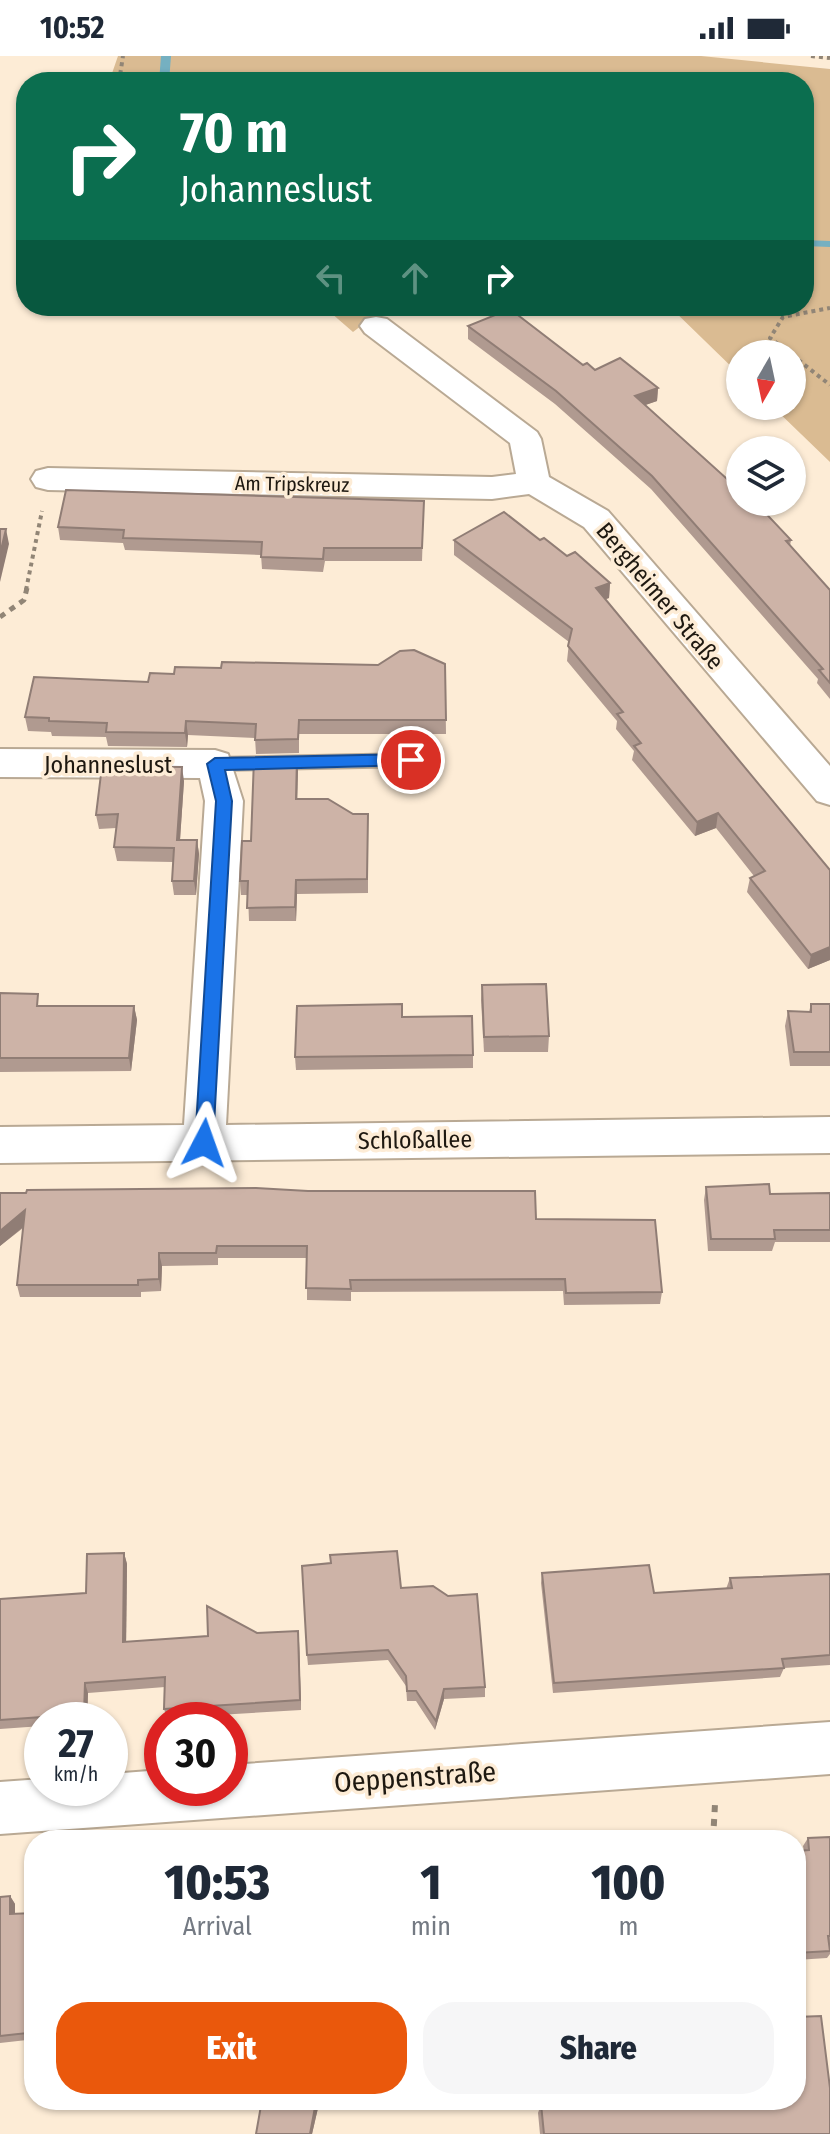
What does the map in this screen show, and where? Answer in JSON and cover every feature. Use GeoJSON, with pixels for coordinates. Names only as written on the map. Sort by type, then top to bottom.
{"type":"FeatureCollection","features":[{"type":"Feature","properties":{"kind":"street"},"geometry":{"type":"LineString","coordinates":[[376,326],[525,439],[534,482]]}},
{"type":"Feature","properties":{"kind":"street","name":"Am Tripskreuz"},"geometry":{"type":"LineString","coordinates":[[48,479],[492,488],[534,482]]}},
{"type":"Feature","properties":{"kind":"street","name":"Bergheimer Straße"},"geometry":{"type":"LineString","coordinates":[[534,482],[596,519],[830,791]]}},
{"type":"Feature","properties":{"kind":"street","name":"Johanneslust"},"geometry":{"type":"LineString","coordinates":[[0,763],[215,764]]}},
{"type":"Feature","properties":{"kind":"street"},"geometry":{"type":"LineString","coordinates":[[204,1143],[224,801],[215,764]]}},
{"type":"Feature","properties":{"kind":"street","name":"Schloßallee"},"geometry":{"type":"LineString","coordinates":[[0,1145],[830,1135]]}},
{"type":"Feature","properties":{"kind":"street","name":"Oeppenstraße"},"geometry":{"type":"LineString","coordinates":[[0,1808],[830,1748]]}},
{"type":"Feature","properties":{"kind":"lane","name":"Johanneslust"},"geometry":{"type":"LineString","coordinates":[[215,764],[411,760]]}},
{"type":"Feature","properties":{"kind":"path"},"geometry":{"type":"LineString","coordinates":[[811,56],[830,58]]}},
{"type":"Feature","properties":{"kind":"path"},"geometry":{"type":"LineString","coordinates":[[773,340],[770,338],[783,317],[788,316]]}},
{"type":"Feature","properties":{"kind":"path"},"geometry":{"type":"LineString","coordinates":[[806,365],[830,385]]}},
{"type":"Feature","properties":{"kind":"path"},"geometry":{"type":"LineString","coordinates":[[0,617],[24,600],[48,479]]}},
{"type":"Feature","properties":{"kind":"shaded area"},"geometry":{"type":"Polygon","coordinates":[[[118,56],[701,56],[830,69],[830,462],[786,420],[806,420],[806,340],[726,340],[726,361],[679,316],[814,316],[814,72],[112,72],[118,56]]]}},
{"type":"Feature","properties":{"kind":"shaded area"},"geometry":{"type":"Polygon","coordinates":[[[335,316],[374,316],[353,332],[335,316]]]}},
{"type":"Feature","properties":{"kind":"building"},"geometry":{"type":"Polygon","coordinates":[[[493,316],[519,316],[583,365],[587,363],[595,370],[620,358],[658,388],[635,396],[726,478],[726,516],[768,516],[830,590],[830,683],[819,670],[823,669],[652,476],[556,391],[468,326],[493,316]]]}},
{"type":"Feature","properties":{"kind":"building"},"geometry":{"type":"Polygon","coordinates":[[[66,490],[424,501],[422,548],[324,548],[323,559],[261,557],[262,542],[123,538],[124,530],[58,527],[66,490]]]}},
{"type":"Feature","properties":{"kind":"building"},"geometry":{"type":"Polygon","coordinates":[[[504,512],[567,556],[575,552],[610,583],[596,588],[830,870],[830,947],[811,955],[750,878],[765,871],[718,813],[697,822],[634,746],[641,743],[617,714],[623,712],[568,646],[572,629],[454,540],[504,512]]]}},
{"type":"Feature","properties":{"kind":"building"},"geometry":{"type":"Polygon","coordinates":[[[0,529],[6,529],[0,554],[0,529]]]}},
{"type":"Feature","properties":{"kind":"building"},"geometry":{"type":"Polygon","coordinates":[[[414,650],[445,664],[446,720],[299,720],[298,739],[255,740],[256,724],[186,721],[185,733],[106,732],[107,723],[25,717],[34,677],[148,682],[150,673],[174,674],[175,667],[221,668],[222,662],[378,665],[400,651],[414,650]]]}},
{"type":"Feature","properties":{"kind":"building"},"geometry":{"type":"Polygon","coordinates":[[[297,757],[296,799],[328,799],[353,814],[368,814],[367,879],[296,880],[295,907],[247,908],[248,881],[240,881],[242,841],[251,841],[254,758],[297,757]]]}},
{"type":"Feature","properties":{"kind":"building"},"geometry":{"type":"Polygon","coordinates":[[[102,766],[182,767],[177,840],[197,840],[194,881],[172,881],[174,848],[114,847],[118,814],[96,815],[102,766]]]}},
{"type":"Feature","properties":{"kind":"building"},"geometry":{"type":"Polygon","coordinates":[[[546,984],[549,1036],[484,1037],[482,985],[546,984]]]}},
{"type":"Feature","properties":{"kind":"building"},"geometry":{"type":"Polygon","coordinates":[[[0,993],[38,994],[37,1006],[134,1006],[129,1058],[0,1058],[0,993]]]}},
{"type":"Feature","properties":{"kind":"building"},"geometry":{"type":"Polygon","coordinates":[[[402,1004],[402,1017],[472,1016],[473,1055],[295,1057],[297,1006],[402,1004]]]}},
{"type":"Feature","properties":{"kind":"building"},"geometry":{"type":"Polygon","coordinates":[[[811,1004],[830,1004],[830,1052],[794,1052],[788,1011],[811,1012],[811,1004]]]}},
{"type":"Feature","properties":{"kind":"building"},"geometry":{"type":"Polygon","coordinates":[[[769,1184],[770,1194],[830,1193],[830,1230],[774,1230],[775,1239],[711,1239],[706,1187],[769,1184]]]}},
{"type":"Feature","properties":{"kind":"building"},"geometry":{"type":"Polygon","coordinates":[[[256,1188],[308,1191],[535,1191],[536,1219],[655,1220],[662,1292],[566,1293],[565,1279],[350,1280],[351,1289],[306,1288],[307,1246],[217,1246],[216,1253],[159,1253],[159,1279],[138,1280],[138,1285],[17,1285],[25,1210],[0,1231],[0,1193],[26,1193],[27,1190],[256,1188]]]}},
{"type":"Feature","properties":{"kind":"building"},"geometry":{"type":"Polygon","coordinates":[[[397,1551],[401,1588],[433,1586],[448,1596],[477,1594],[485,1687],[444,1689],[436,1721],[416,1691],[407,1691],[406,1676],[388,1650],[307,1655],[302,1566],[331,1563],[330,1555],[397,1551]]]}},
{"type":"Feature","properties":{"kind":"building"},"geometry":{"type":"Polygon","coordinates":[[[124,1553],[123,1642],[208,1636],[207,1606],[257,1633],[298,1631],[300,1700],[248,1703],[164,1702],[165,1677],[85,1683],[84,1702],[24,1702],[24,1718],[0,1720],[0,1599],[86,1593],[87,1554],[124,1553]]]}},
{"type":"Feature","properties":{"kind":"building"},"geometry":{"type":"Polygon","coordinates":[[[649,1565],[654,1593],[732,1588],[730,1578],[830,1574],[830,1655],[782,1659],[784,1668],[554,1683],[542,1573],[649,1565]]]}},
{"type":"Feature","properties":{"kind":"building"},"geometry":{"type":"Polygon","coordinates":[[[830,1837],[830,1951],[806,1952],[808,1838],[830,1837]]]}},
{"type":"Feature","properties":{"kind":"building"},"geometry":{"type":"Polygon","coordinates":[[[10,1896],[10,1914],[24,1913],[24,2033],[0,2036],[0,1897],[10,1896]]]}},
{"type":"Feature","properties":{"kind":"building"},"geometry":{"type":"Polygon","coordinates":[[[821,2016],[830,2088],[830,2134],[544,2134],[542,2110],[806,2110],[806,2017],[821,2016]]]}},
{"type":"Feature","properties":{"kind":"building"},"geometry":{"type":"Polygon","coordinates":[[[260,2110],[314,2110],[310,2134],[256,2134],[260,2110]]]}},
{"type":"Feature","properties":{"kind":"waterway"},"geometry":{"type":"LineString","coordinates":[[165,72],[166,56]]}},
{"type":"Feature","properties":{"kind":"waterway"},"geometry":{"type":"LineString","coordinates":[[814,243],[830,244]]}},
{"type":"Feature","properties":{"kind":"route"},"geometry":{"type":"LineString","coordinates":[[204,1143],[218,946],[224,801],[215,764],[411,760]]}}]}
